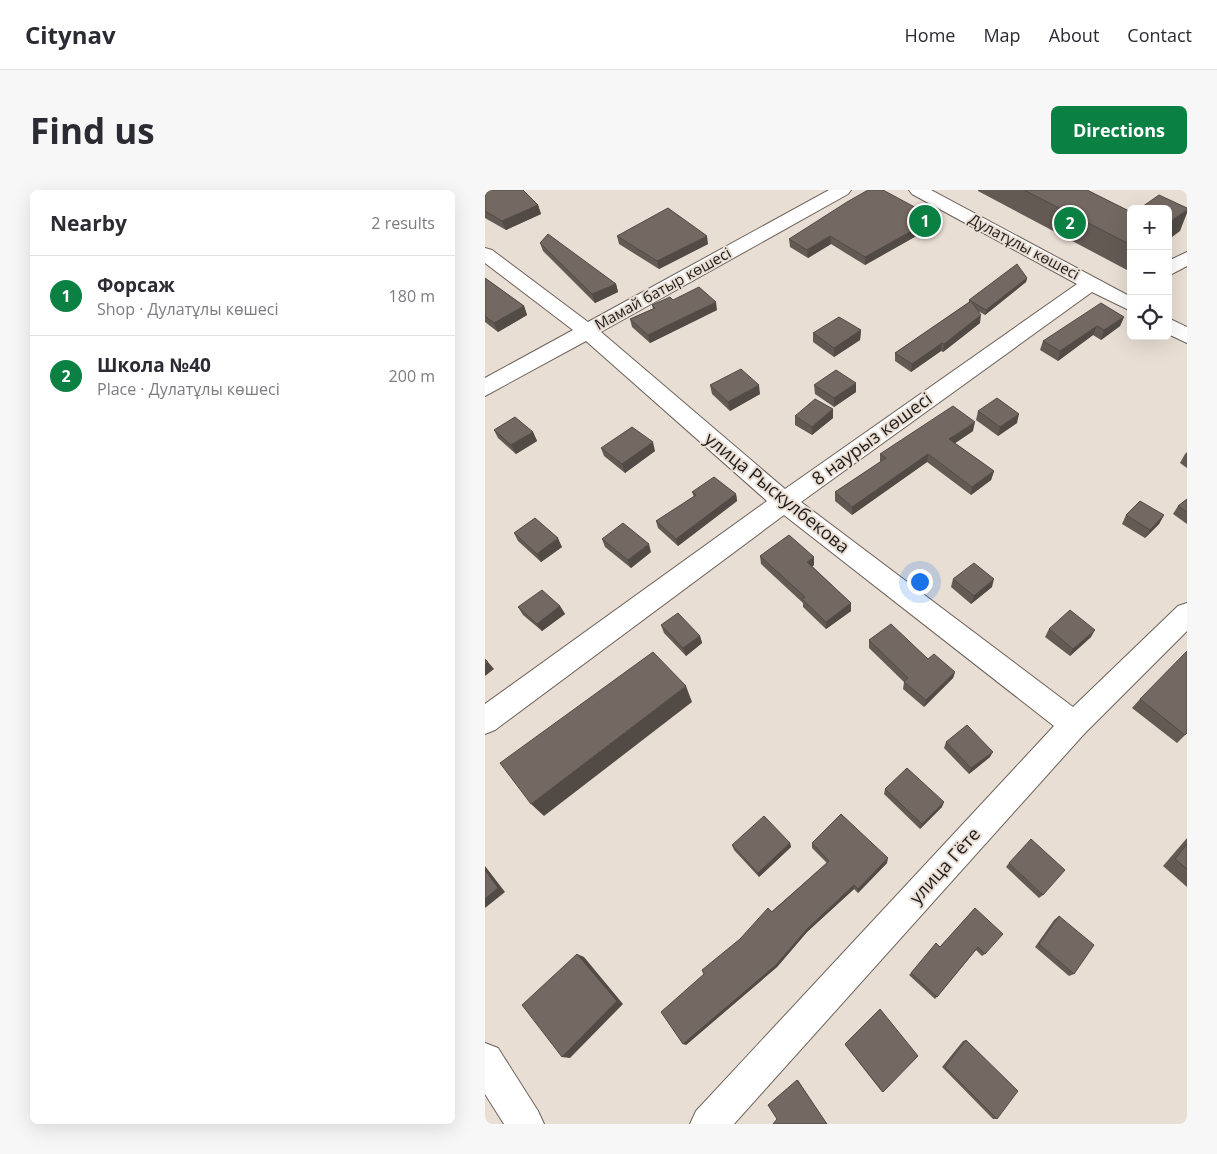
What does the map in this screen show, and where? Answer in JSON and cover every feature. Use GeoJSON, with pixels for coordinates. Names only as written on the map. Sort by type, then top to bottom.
{"type":"FeatureCollection","features":[{"type":"Feature","properties":{"kind":"street","name":"Мамай батыр көшесі"},"geometry":{"type":"LineString","coordinates":[[485,388],[842,190]]}},
{"type":"Feature","properties":{"kind":"street","name":"Дулатұлы көшесі"},"geometry":{"type":"LineString","coordinates":[[918,190],[1091,283],[1127,299]]}},
{"type":"Feature","properties":{"kind":"street","name":"улица Рыскулбекова"},"geometry":{"type":"LineString","coordinates":[[485,254],[587,331],[784,502],[1074,725]]}},
{"type":"Feature","properties":{"kind":"street"},"geometry":{"type":"LineString","coordinates":[[1172,267],[1187,258]]}},
{"type":"Feature","properties":{"kind":"street","name":"8 наурыз көшесі"},"geometry":{"type":"LineString","coordinates":[[485,721],[784,502],[1091,283]]}},
{"type":"Feature","properties":{"kind":"street"},"geometry":{"type":"LineString","coordinates":[[1172,327],[1187,336]]}},
{"type":"Feature","properties":{"kind":"street","name":"улица Гёте"},"geometry":{"type":"LineString","coordinates":[[709,1124],[1074,725],[1187,614]]}},
{"type":"Feature","properties":{"kind":"street"},"geometry":{"type":"LineString","coordinates":[[485,1062],[525,1124]]}},
{"type":"Feature","properties":{"kind":"building"},"geometry":{"type":"Polygon","coordinates":[[[485,190],[523,190],[538,205],[502,221],[485,211],[485,190]]]}},
{"type":"Feature","properties":{"kind":"building"},"geometry":{"type":"Polygon","coordinates":[[[868,190],[883,190],[935,218],[865,257],[830,236],[807,250],[789,239],[847,202],[868,190]]]}},
{"type":"Feature","properties":{"kind":"building"},"geometry":{"type":"Polygon","coordinates":[[[1024,190],[1087,190],[1127,210],[1127,243],[1024,190]]]}},
{"type":"Feature","properties":{"kind":"building"},"geometry":{"type":"Polygon","coordinates":[[[1159,195],[1187,208],[1187,210],[1172,220],[1172,205],[1145,205],[1159,195]]]}},
{"type":"Feature","properties":{"kind":"building"},"geometry":{"type":"Polygon","coordinates":[[[668,208],[707,236],[657,261],[617,236],[668,208]]]}},
{"type":"Feature","properties":{"kind":"building"},"geometry":{"type":"Polygon","coordinates":[[[548,234],[616,284],[592,294],[540,243],[548,234]]]}},
{"type":"Feature","properties":{"kind":"building"},"geometry":{"type":"Polygon","coordinates":[[[1017,264],[1027,278],[986,310],[969,300],[1017,264]]]}},
{"type":"Feature","properties":{"kind":"building"},"geometry":{"type":"Polygon","coordinates":[[[485,278],[524,306],[494,323],[485,316],[485,278]]]}},
{"type":"Feature","properties":{"kind":"building"},"geometry":{"type":"Polygon","coordinates":[[[699,287],[716,302],[648,335],[630,319],[655,308],[652,305],[670,297],[673,300],[699,287]]]}},
{"type":"Feature","properties":{"kind":"building"},"geometry":{"type":"Polygon","coordinates":[[[971,301],[981,315],[944,344],[942,343],[912,364],[895,353],[971,301]]]}},
{"type":"Feature","properties":{"kind":"building"},"geometry":{"type":"Polygon","coordinates":[[[1101,303],[1124,317],[1104,330],[1097,326],[1060,351],[1043,341],[1101,303]]]}},
{"type":"Feature","properties":{"kind":"building"},"geometry":{"type":"Polygon","coordinates":[[[839,317],[861,330],[834,348],[813,333],[839,317]]]}},
{"type":"Feature","properties":{"kind":"building"},"geometry":{"type":"Polygon","coordinates":[[[741,369],[759,385],[728,402],[710,385],[741,369]]]}},
{"type":"Feature","properties":{"kind":"building"},"geometry":{"type":"Polygon","coordinates":[[[836,370],[856,383],[834,398],[814,385],[836,370]]]}},
{"type":"Feature","properties":{"kind":"building"},"geometry":{"type":"Polygon","coordinates":[[[997,398],[1019,414],[1000,427],[978,411],[997,398]]]}},
{"type":"Feature","properties":{"kind":"building"},"geometry":{"type":"Polygon","coordinates":[[[815,399],[833,409],[812,427],[795,416],[815,399]]]}},
{"type":"Feature","properties":{"kind":"building"},"geometry":{"type":"Polygon","coordinates":[[[953,406],[975,422],[949,439],[994,471],[972,487],[928,454],[852,507],[835,492],[886,458],[880,454],[953,406]]]}},
{"type":"Feature","properties":{"kind":"building"},"geometry":{"type":"Polygon","coordinates":[[[515,417],[533,432],[511,445],[494,430],[515,417]]]}},
{"type":"Feature","properties":{"kind":"building"},"geometry":{"type":"Polygon","coordinates":[[[632,427],[653,442],[622,464],[601,448],[632,427]]]}},
{"type":"Feature","properties":{"kind":"building"},"geometry":{"type":"Polygon","coordinates":[[[714,477],[736,494],[676,539],[656,521],[696,495],[692,492],[714,477]]]}},
{"type":"Feature","properties":{"kind":"building"},"geometry":{"type":"Polygon","coordinates":[[[1187,499],[1187,512],[1178,506],[1187,499]]]}},
{"type":"Feature","properties":{"kind":"building"},"geometry":{"type":"Polygon","coordinates":[[[1140,501],[1164,515],[1150,530],[1126,515],[1140,501]]]}},
{"type":"Feature","properties":{"kind":"building"},"geometry":{"type":"Polygon","coordinates":[[[535,518],[558,538],[537,554],[514,533],[535,518]]]}},
{"type":"Feature","properties":{"kind":"building"},"geometry":{"type":"Polygon","coordinates":[[[623,523],[649,544],[628,560],[602,539],[623,523]]]}},
{"type":"Feature","properties":{"kind":"building"},"geometry":{"type":"Polygon","coordinates":[[[789,535],[814,557],[807,562],[851,603],[826,622],[802,599],[805,597],[760,556],[789,535]]]}},
{"type":"Feature","properties":{"kind":"building"},"geometry":{"type":"Polygon","coordinates":[[[974,563],[994,579],[974,596],[953,579],[974,563]]]}},
{"type":"Feature","properties":{"kind":"building"},"geometry":{"type":"Polygon","coordinates":[[[542,590],[560,606],[537,624],[518,607],[542,590]]]}},
{"type":"Feature","properties":{"kind":"building"},"geometry":{"type":"Polygon","coordinates":[[[1070,610],[1095,630],[1073,649],[1049,629],[1070,610]]]}},
{"type":"Feature","properties":{"kind":"building"},"geometry":{"type":"Polygon","coordinates":[[[678,613],[700,636],[683,648],[661,625],[678,613]]]}},
{"type":"Feature","properties":{"kind":"building"},"geometry":{"type":"Polygon","coordinates":[[[891,624],[928,659],[934,654],[955,672],[926,700],[904,682],[908,678],[869,640],[891,624]]]}},
{"type":"Feature","properties":{"kind":"building"},"geometry":{"type":"Polygon","coordinates":[[[1187,651],[1187,733],[1185,735],[1140,699],[1187,651]]]}},
{"type":"Feature","properties":{"kind":"building"},"geometry":{"type":"Polygon","coordinates":[[[653,652],[686,686],[531,804],[500,763],[653,652]]]}},
{"type":"Feature","properties":{"kind":"building"},"geometry":{"type":"Polygon","coordinates":[[[967,725],[993,752],[971,768],[946,742],[967,725]]]}},
{"type":"Feature","properties":{"kind":"building"},"geometry":{"type":"Polygon","coordinates":[[[907,768],[944,802],[922,824],[885,789],[907,768]]]}},
{"type":"Feature","properties":{"kind":"building"},"geometry":{"type":"Polygon","coordinates":[[[841,814],[888,858],[858,889],[854,885],[807,929],[776,965],[683,1044],[661,1012],[704,974],[702,970],[740,939],[768,908],[772,912],[829,861],[812,843],[841,814]]]}},
{"type":"Feature","properties":{"kind":"building"},"geometry":{"type":"Polygon","coordinates":[[[764,816],[790,843],[758,873],[732,845],[764,816]]]}},
{"type":"Feature","properties":{"kind":"building"},"geometry":{"type":"Polygon","coordinates":[[[1031,839],[1065,870],[1043,895],[1009,863],[1031,839]]]}},
{"type":"Feature","properties":{"kind":"building"},"geometry":{"type":"Polygon","coordinates":[[[1187,844],[1187,869],[1175,859],[1187,844]]]}},
{"type":"Feature","properties":{"kind":"building"},"geometry":{"type":"Polygon","coordinates":[[[485,870],[498,888],[485,899],[485,870]]]}},
{"type":"Feature","properties":{"kind":"building"},"geometry":{"type":"Polygon","coordinates":[[[975,908],[1003,934],[985,954],[978,947],[937,997],[911,973],[936,943],[940,947],[975,908]]]}},
{"type":"Feature","properties":{"kind":"building"},"geometry":{"type":"Polygon","coordinates":[[[1059,916],[1094,945],[1074,974],[1039,944],[1059,916]]]}},
{"type":"Feature","properties":{"kind":"building"},"geometry":{"type":"Polygon","coordinates":[[[577,954],[617,1001],[562,1057],[522,1005],[577,954]]]}},
{"type":"Feature","properties":{"kind":"building"},"geometry":{"type":"Polygon","coordinates":[[[880,1009],[918,1056],[883,1092],[845,1044],[880,1009]]]}},
{"type":"Feature","properties":{"kind":"building"},"geometry":{"type":"Polygon","coordinates":[[[966,1040],[1018,1091],[997,1119],[945,1067],[966,1040]]]}},
{"type":"Feature","properties":{"kind":"building"},"geometry":{"type":"Polygon","coordinates":[[[797,1080],[827,1124],[773,1124],[777,1119],[768,1105],[797,1080]]]}},
{"type":"Feature","properties":{"kind":"place","name":"Форсаж"},"geometry":{"type":"Point","coordinates":[925,221]}},
{"type":"Feature","properties":{"kind":"place","name":"Школа №40"},"geometry":{"type":"Point","coordinates":[1070,223]}}]}
